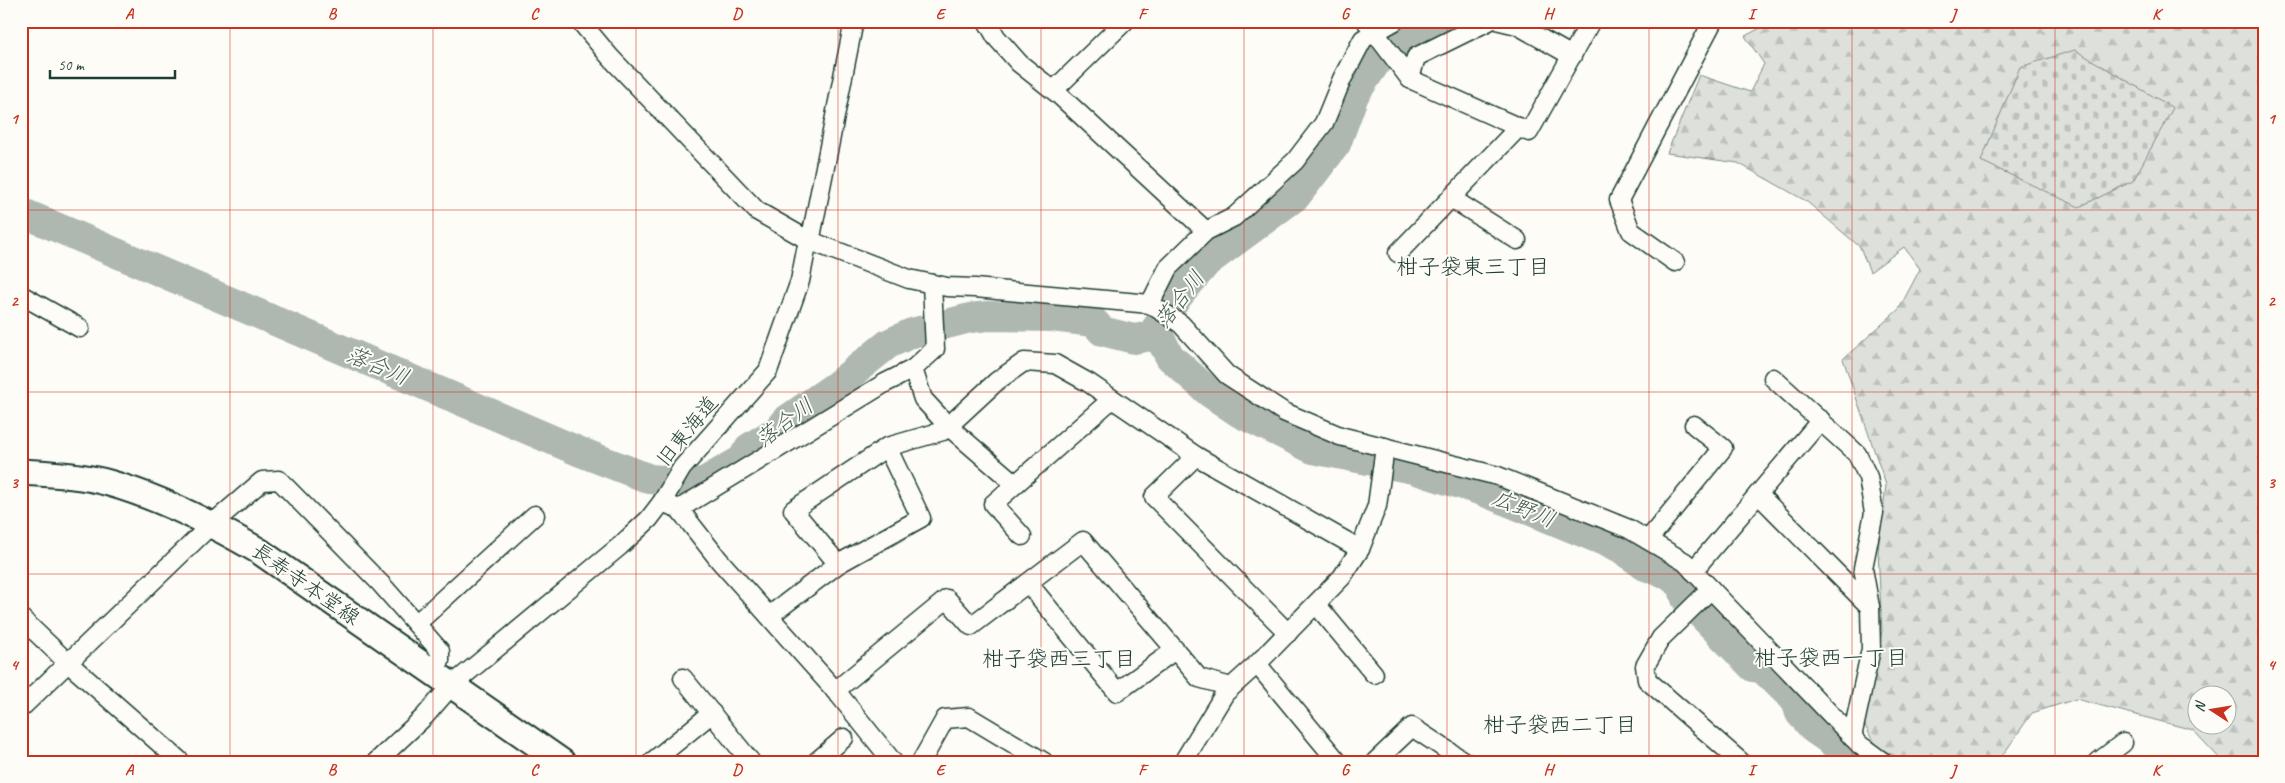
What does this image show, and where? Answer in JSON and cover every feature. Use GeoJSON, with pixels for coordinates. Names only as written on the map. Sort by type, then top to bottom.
{"type":"FeatureCollection","features":[{"type":"Feature","properties":{"kind":"main road","name":"長寿寺本堂線"},"geometry":{"type":"LineString","coordinates":[[21,472],[60,475],[107,483],[155,499],[212,524],[259,550],[562,762]]}},
{"type":"Feature","properties":{"kind":"street"},"geometry":{"type":"LineString","coordinates":[[580,21],[610,56],[757,210],[808,240],[909,279],[947,287],[1150,304],[1181,324],[1227,375],[1284,412],[1340,436],[1498,476],[1620,525],[1685,562],[1852,737],[1883,762]]}},
{"type":"Feature","properties":{"kind":"street","name":"旧東海道"},"geometry":{"type":"LineString","coordinates":[[376,762],[424,717],[441,679],[620,546],[649,519],[682,468],[719,424],[768,371],[800,281],[808,240],[811,237],[854,21]]}},
{"type":"Feature","properties":{"kind":"street"},"geometry":{"type":"LineString","coordinates":[[987,21],[996,36],[1019,63],[1054,90],[1206,231]]}},
{"type":"Feature","properties":{"kind":"street"},"geometry":{"type":"LineString","coordinates":[[1054,90],[1125,21]]}},
{"type":"Feature","properties":{"kind":"street"},"geometry":{"type":"LineString","coordinates":[[1150,304],[1168,268],[1206,231],[1234,217],[1295,161],[1324,123],[1342,79],[1370,27],[1395,21]]}},
{"type":"Feature","properties":{"kind":"street"},"geometry":{"type":"LineString","coordinates":[[1410,78],[1416,57],[1489,21]]}},
{"type":"Feature","properties":{"kind":"street"},"geometry":{"type":"LineString","coordinates":[[1500,21],[1517,25],[1572,56]]}},
{"type":"Feature","properties":{"kind":"street"},"geometry":{"type":"LineString","coordinates":[[1370,27],[1410,78],[1530,132],[1591,21]]}},
{"type":"Feature","properties":{"kind":"street"},"geometry":{"type":"LineString","coordinates":[[1675,262],[1631,231],[1620,200],[1713,21]]}},
{"type":"Feature","properties":{"kind":"street"},"geometry":{"type":"LineString","coordinates":[[1398,253],[1519,127]]}},
{"type":"Feature","properties":{"kind":"street"},"geometry":{"type":"LineString","coordinates":[[1451,198],[1517,240]]}},
{"type":"Feature","properties":{"kind":"street"},"geometry":{"type":"LineString","coordinates":[[679,509],[885,382],[913,369],[935,349],[932,284]]}},
{"type":"Feature","properties":{"kind":"street"},"geometry":{"type":"LineString","coordinates":[[21,295],[80,328]]}},
{"type":"Feature","properties":{"kind":"street"},"geometry":{"type":"LineString","coordinates":[[838,564],[793,510],[887,447],[943,431],[997,381],[1024,362],[1055,364],[1112,399],[1196,456],[1360,549]]}},
{"type":"Feature","properties":{"kind":"street"},"geometry":{"type":"LineString","coordinates":[[913,369],[923,399],[948,426],[1015,484]]}},
{"type":"Feature","properties":{"kind":"street"},"geometry":{"type":"LineString","coordinates":[[1773,378],[1857,454],[1868,477],[1874,512],[1863,568],[1870,607],[1871,649],[1852,737]]}},
{"type":"Feature","properties":{"kind":"street"},"geometry":{"type":"LineString","coordinates":[[1022,536],[993,504],[1112,399]]}},
{"type":"Feature","properties":{"kind":"street"},"geometry":{"type":"LineString","coordinates":[[1694,571],[1821,420]]}},
{"type":"Feature","properties":{"kind":"street"},"geometry":{"type":"LineString","coordinates":[[1648,540],[1723,448],[1694,425]]}},
{"type":"Feature","properties":{"kind":"street"},"geometry":{"type":"LineString","coordinates":[[769,616],[838,564],[921,518],[887,447]]}},
{"type":"Feature","properties":{"kind":"street"},"geometry":{"type":"LineString","coordinates":[[1183,762],[1224,693],[1257,664],[1342,577],[1360,549],[1377,506],[1386,447]]}},
{"type":"Feature","properties":{"kind":"street"},"geometry":{"type":"LineString","coordinates":[[1196,456],[1154,497],[1288,633]]}},
{"type":"Feature","properties":{"kind":"street"},"geometry":{"type":"LineString","coordinates":[[21,708],[212,524],[262,481],[279,480],[381,584],[440,651],[441,679]]}},
{"type":"Feature","properties":{"kind":"street"},"geometry":{"type":"LineString","coordinates":[[1758,494],[1870,607]]}},
{"type":"Feature","properties":{"kind":"street"},"geometry":{"type":"LineString","coordinates":[[664,498],[679,509],[719,560],[836,691],[893,762]]}},
{"type":"Feature","properties":{"kind":"street"},"geometry":{"type":"LineString","coordinates":[[416,624],[535,514]]}},
{"type":"Feature","properties":{"kind":"street"},"geometry":{"type":"LineString","coordinates":[[836,691],[946,599],[972,626],[1083,541],[1199,678],[1230,687]]}},
{"type":"Feature","properties":{"kind":"street"},"geometry":{"type":"LineString","coordinates":[[1028,583],[1117,692],[1175,650]]}},
{"type":"Feature","properties":{"kind":"street"},"geometry":{"type":"LineString","coordinates":[[1711,589],[1661,638],[1645,666],[1647,680],[1741,762]]}},
{"type":"Feature","properties":{"kind":"street"},"geometry":{"type":"LineString","coordinates":[[1316,604],[1374,674]]}},
{"type":"Feature","properties":{"kind":"street"},"geometry":{"type":"LineString","coordinates":[[21,618],[67,662],[180,762]]}},
{"type":"Feature","properties":{"kind":"street"},"geometry":{"type":"LineString","coordinates":[[1257,664],[1338,762]]}},
{"type":"Feature","properties":{"kind":"street"},"geometry":{"type":"LineString","coordinates":[[683,678],[751,762]]}},
{"type":"Feature","properties":{"kind":"street"},"geometry":{"type":"LineString","coordinates":[[652,762],[712,713]]}},
{"type":"Feature","properties":{"kind":"street"},"geometry":{"type":"LineString","coordinates":[[921,762],[945,720],[969,717],[1044,762]]}},
{"type":"Feature","properties":{"kind":"street"},"geometry":{"type":"LineString","coordinates":[[1375,762],[1412,727],[1465,762]]}},
{"type":"Feature","properties":{"kind":"street"},"geometry":{"type":"LineString","coordinates":[[816,762],[844,738]]}},
{"type":"Feature","properties":{"kind":"street"},"geometry":{"type":"LineString","coordinates":[[2098,762],[2123,743]]}},
{"type":"Feature","properties":{"kind":"green space"},"geometry":{"type":"Polygon","coordinates":[[[1774,21],[2264,21],[2264,762],[2223,762],[2199,736],[2238,736],[2238,686],[2188,686],[2188,729],[2076,699],[2032,713],[1998,762],[1908,762],[1875,746],[1863,721],[1882,631],[1878,551],[1886,485],[1843,359],[1899,309],[1920,269],[1904,247],[1870,272],[1860,247],[1806,201],[1738,163],[1667,153],[1699,75],[1750,92],[1764,64],[1745,36],[1774,21]]]}},
{"type":"Feature","properties":{"kind":"green space"},"geometry":{"type":"Polygon","coordinates":[[[2075,50],[2173,108],[2133,181],[2079,207],[1981,161],[2020,67],[2075,50]]]}},
{"type":"Feature","properties":{"kind":"waterway","name":"落合川"},"geometry":{"type":"LineString","coordinates":[[21,212],[578,451],[650,479],[702,483],[742,460],[749,448],[778,430],[785,421],[837,385],[888,344],[912,333],[970,318],[988,316],[1052,317],[1094,322],[1102,331],[1134,339],[1151,336],[1179,295],[1207,262],[1296,196],[1336,144],[1354,95],[1383,52],[1437,21]]}},
{"type":"Feature","properties":{"kind":"waterway","name":"広野川"},"geometry":{"type":"LineString","coordinates":[[1151,336],[1161,340],[1170,357],[1209,392],[1240,413],[1313,449],[1413,469],[1485,492],[1619,547],[1645,566],[1667,574],[1682,585],[1686,599],[1753,667],[1762,668],[1796,701],[1800,713],[1815,730],[1831,741],[1837,749],[1842,762]]}},
{"type":"Feature","properties":{"kind":"district","name":"柑子袋東三丁目"},"geometry":{"type":"Point","coordinates":[1473,266]}},
{"type":"Feature","properties":{"kind":"district","name":"柑子袋西一丁目"},"geometry":{"type":"Point","coordinates":[1831,657]}},
{"type":"Feature","properties":{"kind":"district","name":"柑子袋西三丁目"},"geometry":{"type":"Point","coordinates":[1059,658]}},
{"type":"Feature","properties":{"kind":"district","name":"柑子袋西二丁目"},"geometry":{"type":"Point","coordinates":[1560,724]}}]}
